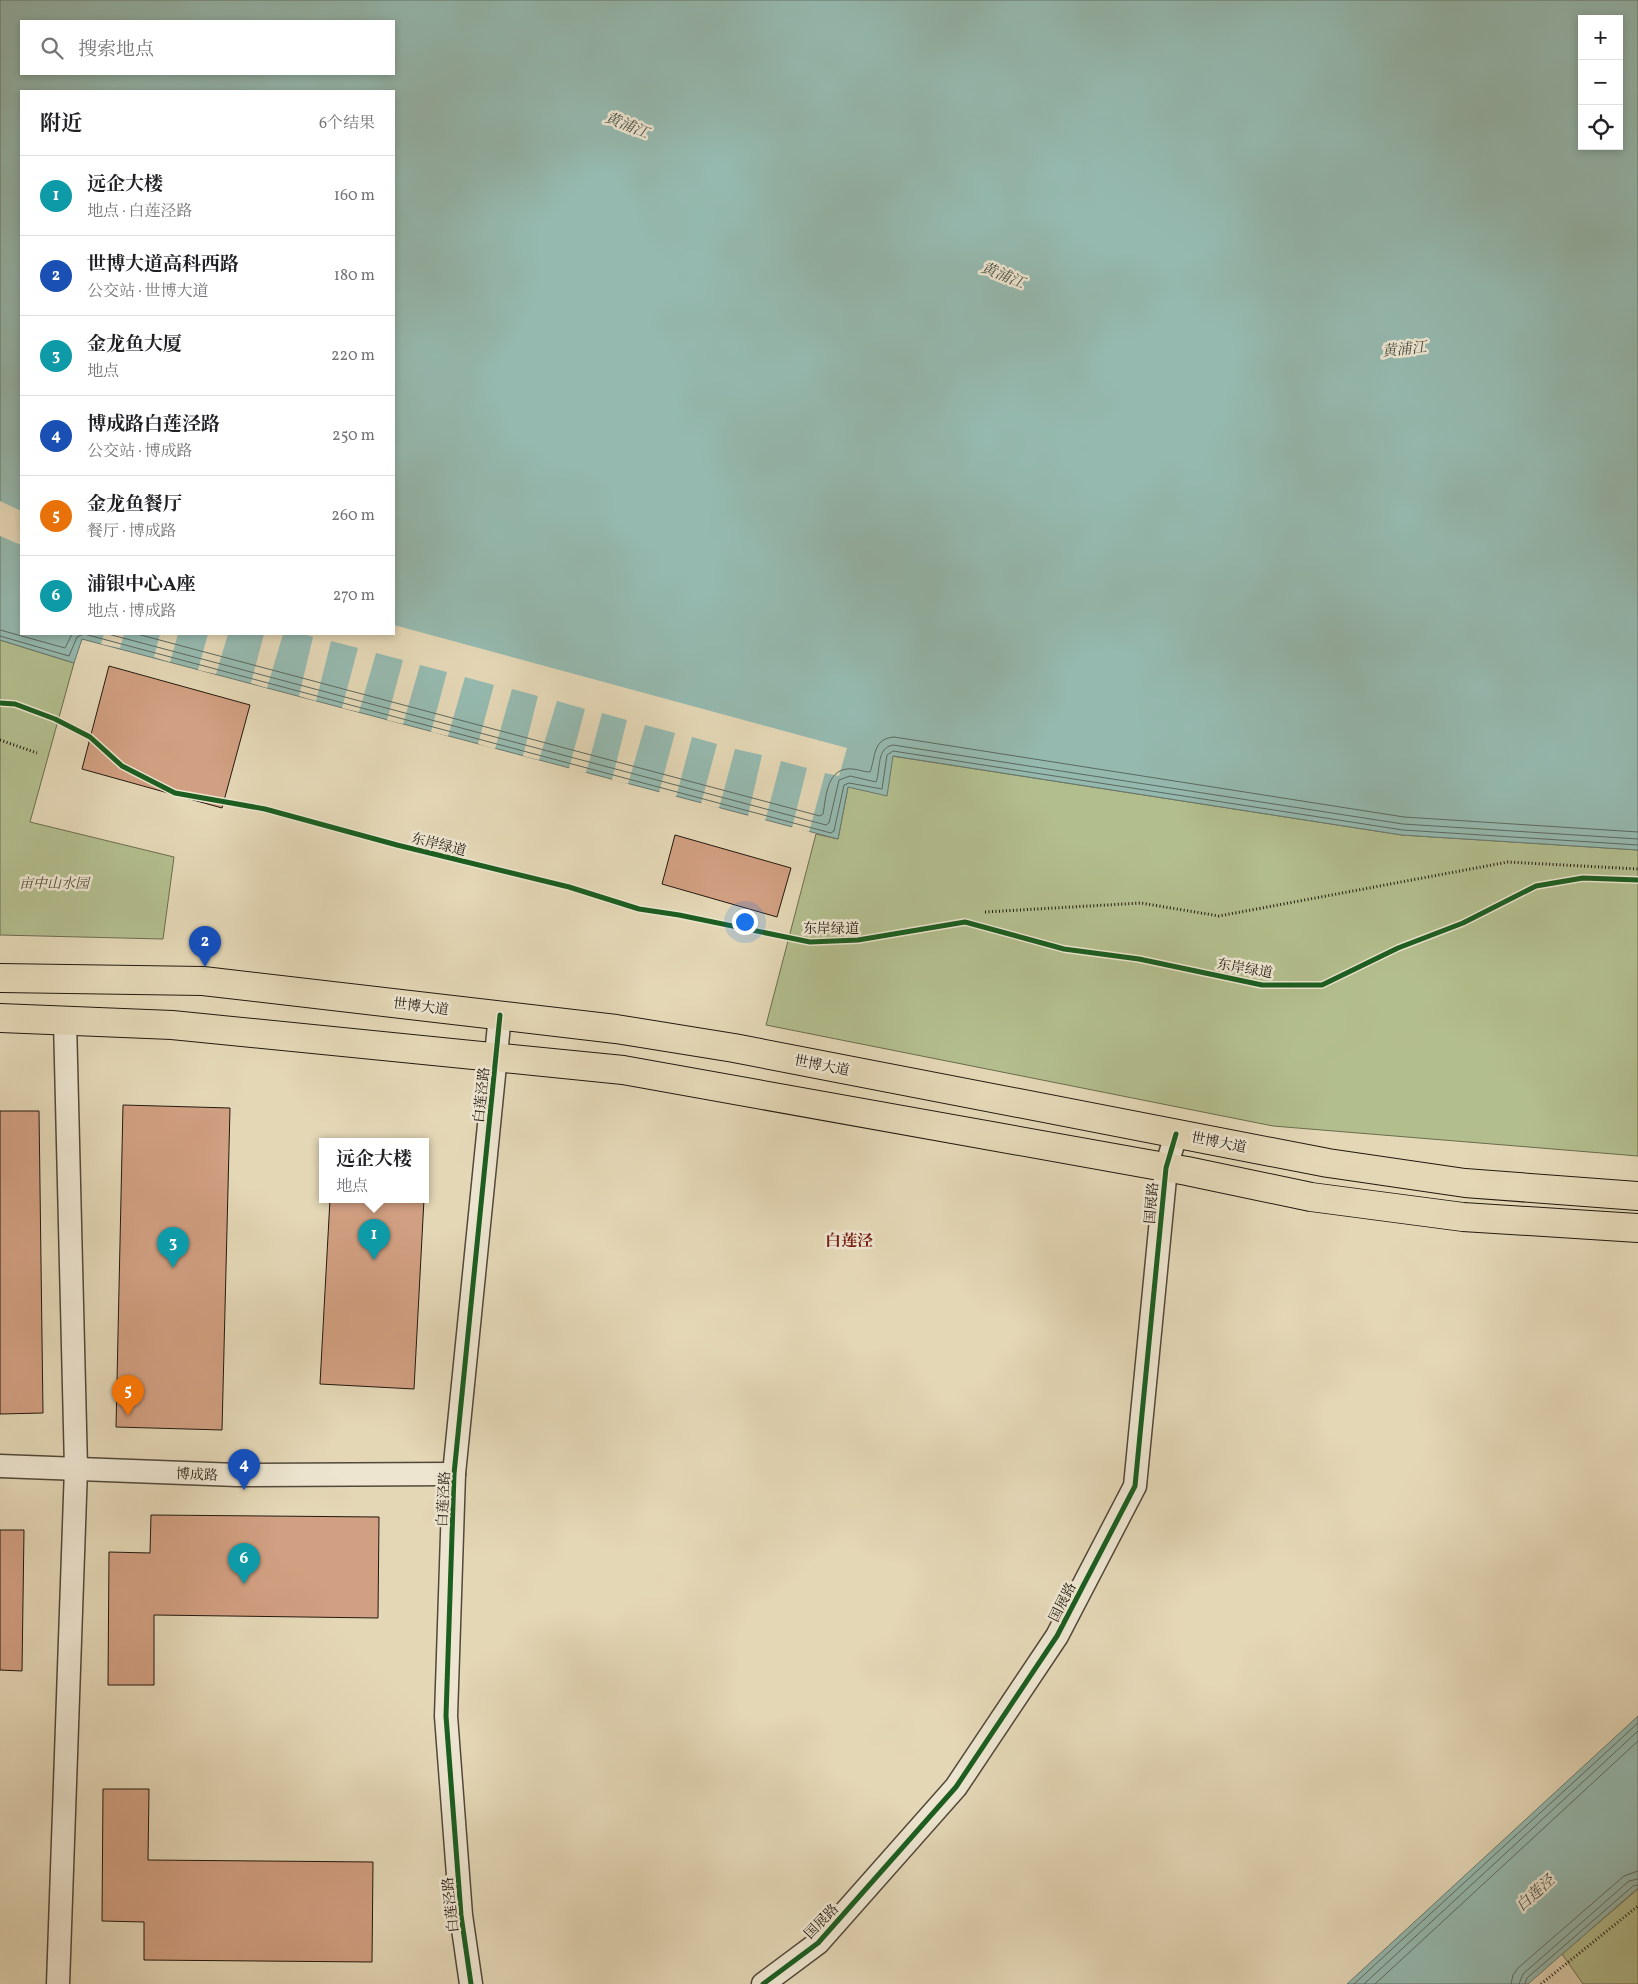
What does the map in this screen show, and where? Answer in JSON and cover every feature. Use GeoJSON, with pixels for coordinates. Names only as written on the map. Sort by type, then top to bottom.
{"type":"FeatureCollection","features":[{"type":"Feature","properties":{"kind":"main road","name":"世博大道"},"geometry":{"type":"LineString","coordinates":[[0,978],[203,981],[616,1028],[734,1048],[1328,1163],[1465,1183],[1638,1196]]}},
{"type":"Feature","properties":{"kind":"main road"},"geometry":{"type":"LineString","coordinates":[[0,1018],[172,1025],[623,1070],[1311,1196],[1464,1217],[1638,1228]]}},
{"type":"Feature","properties":{"kind":"street","name":"白莲泾路"},"geometry":{"type":"LineString","coordinates":[[471,1984],[461,1915],[446,1716],[454,1474],[500,1015]]}},
{"type":"Feature","properties":{"kind":"street"},"geometry":{"type":"LineString","coordinates":[[58,1984],[76,1468],[65,1021]]}},
{"type":"Feature","properties":{"kind":"street","name":"国展路"},"geometry":{"type":"LineString","coordinates":[[763,1984],[818,1943],[956,1787],[1057,1636],[1135,1486],[1166,1168],[1176,1134]]}},
{"type":"Feature","properties":{"kind":"street","name":"博成路"},"geometry":{"type":"LineString","coordinates":[[0,1466],[237,1475],[454,1474]]}},
{"type":"Feature","properties":{"kind":"path"},"geometry":{"type":"LineString","coordinates":[[0,740],[36,753]]}},
{"type":"Feature","properties":{"kind":"path"},"geometry":{"type":"LineString","coordinates":[[985,912],[1141,903],[1219,916],[1508,862],[1638,869]]}},
{"type":"Feature","properties":{"kind":"path"},"geometry":{"type":"LineString","coordinates":[[1541,1984],[1638,1906]]}},
{"type":"Feature","properties":{"kind":"green space","name":"亩中山水园"},"geometry":{"type":"Polygon","coordinates":[[[0,640],[74,663],[30,822],[174,857],[163,939],[0,935],[0,640]]]}},
{"type":"Feature","properties":{"kind":"green space"},"geometry":{"type":"Polygon","coordinates":[[[892,756],[1402,835],[1638,850],[1638,1156],[1273,1126],[766,1025],[816,834],[838,839],[848,787],[892,756]]]}},
{"type":"Feature","properties":{"kind":"green space"},"geometry":{"type":"Polygon","coordinates":[[[1638,1889],[1638,1984],[1583,1984],[1562,1954],[1638,1889]]]}},
{"type":"Feature","properties":{"kind":"water","name":"黄浦江"},"geometry":{"type":"Polygon","coordinates":[[[0,0],[1638,0],[1638,850],[1402,835],[893,756],[887,796],[848,787],[838,839],[82,639],[74,663],[0,640],[0,0]]]}},
{"type":"Feature","properties":{"kind":"water"},"geometry":{"type":"Polygon","coordinates":[[[1638,1716],[1638,1888],[1528,1984],[1347,1984],[1638,1716]]]}},
{"type":"Feature","properties":{"kind":"pier"},"geometry":{"type":"Polygon","coordinates":[[[0,501],[20,511],[20,545],[0,536],[0,501]]]}},
{"type":"Feature","properties":{"kind":"pier"},"geometry":{"type":"Polygon","coordinates":[[[395,625],[847,748],[839,776],[825,773],[809,832],[792,828],[807,768],[781,761],[765,821],[748,816],[762,755],[735,749],[719,808],[701,804],[717,744],[692,737],[676,797],[659,793],[675,733],[645,725],[628,784],[612,780],[627,720],[602,713],[586,773],[569,769],[585,709],[557,701],[539,760],[523,756],[538,696],[512,689],[495,749],[478,744],[494,685],[465,677],[448,736],[431,732],[447,672],[420,665],[403,724],[387,720],[403,660],[376,653],[359,712],[342,708],[358,648],[331,641],[316,701],[299,696],[313,637],[307,635],[395,635],[395,625]]]}},
{"type":"Feature","properties":{"kind":"pier"},"geometry":{"type":"Polygon","coordinates":[[[104,635],[124,635],[120,648],[101,644],[104,635]]]}},
{"type":"Feature","properties":{"kind":"pier"},"geometry":{"type":"Polygon","coordinates":[[[160,635],[178,635],[170,662],[154,657],[160,635]]]}},
{"type":"Feature","properties":{"kind":"pier"},"geometry":{"type":"Polygon","coordinates":[[[208,635],[228,635],[216,674],[198,670],[208,635]]]}},
{"type":"Feature","properties":{"kind":"pier"},"geometry":{"type":"Polygon","coordinates":[[[264,635],[283,635],[267,688],[251,683],[264,635]]]}},
{"type":"Feature","properties":{"kind":"building"},"geometry":{"type":"Polygon","coordinates":[[[109,666],[250,705],[222,808],[82,769],[109,666]]]}},
{"type":"Feature","properties":{"kind":"building"},"geometry":{"type":"Polygon","coordinates":[[[675,835],[791,868],[777,917],[662,884],[675,835]]]}},
{"type":"Feature","properties":{"kind":"building"},"geometry":{"type":"Polygon","coordinates":[[[123,1105],[230,1108],[222,1430],[116,1427],[123,1105]]]}},
{"type":"Feature","properties":{"kind":"building"},"geometry":{"type":"Polygon","coordinates":[[[0,1111],[39,1111],[43,1413],[0,1414],[0,1111]]]}},
{"type":"Feature","properties":{"kind":"building"},"geometry":{"type":"Polygon","coordinates":[[[330,1203],[424,1203],[414,1389],[320,1384],[330,1203]]]}},
{"type":"Feature","properties":{"kind":"building"},"geometry":{"type":"Polygon","coordinates":[[[151,1515],[379,1517],[378,1618],[154,1615],[154,1685],[108,1685],[109,1552],[150,1553],[151,1515]]]}},
{"type":"Feature","properties":{"kind":"building"},"geometry":{"type":"Polygon","coordinates":[[[0,1530],[24,1530],[22,1671],[0,1670],[0,1530]]]}},
{"type":"Feature","properties":{"kind":"building"},"geometry":{"type":"Polygon","coordinates":[[[103,1789],[149,1789],[148,1860],[373,1862],[372,1962],[144,1960],[144,1922],[102,1921],[103,1789]]]}},
{"type":"Feature","properties":{"kind":"cycle path","name":"东岸绿道"},"geometry":{"type":"LineString","coordinates":[[0,703],[15,704],[55,719],[90,737],[122,766],[175,793],[265,809],[397,845],[569,887],[639,909],[679,915],[810,942],[858,940],[965,922],[1064,949],[1139,959],[1262,985],[1322,985],[1398,948],[1463,923],[1536,886],[1583,878],[1638,880]]}},
{"type":"Feature","properties":{"kind":"cycle path"},"geometry":{"type":"LineString","coordinates":[[471,1984],[461,1915],[446,1716],[454,1474],[500,1015]]}},
{"type":"Feature","properties":{"kind":"cycle path"},"geometry":{"type":"LineString","coordinates":[[763,1984],[818,1943],[956,1787],[1057,1636],[1135,1486],[1166,1168],[1176,1134]]}},
{"type":"Feature","properties":{"kind":"place","name":"世博大道高科西路"},"geometry":{"type":"Point","coordinates":[205,967]}},
{"type":"Feature","properties":{"kind":"place","name":"远企大楼"},"geometry":{"type":"Point","coordinates":[374,1260]}},
{"type":"Feature","properties":{"kind":"place","name":"金龙鱼大厦"},"geometry":{"type":"Point","coordinates":[173,1268]}},
{"type":"Feature","properties":{"kind":"place","name":"金龙鱼餐厅"},"geometry":{"type":"Point","coordinates":[128,1416]}},
{"type":"Feature","properties":{"kind":"place","name":"博成路白莲泾路"},"geometry":{"type":"Point","coordinates":[244,1490]}},
{"type":"Feature","properties":{"kind":"place","name":"浦银中心A座"},"geometry":{"type":"Point","coordinates":[244,1584]}},
{"type":"Feature","properties":{"kind":"district","name":"白莲泾"},"geometry":{"type":"Point","coordinates":[849,1240]}}]}
